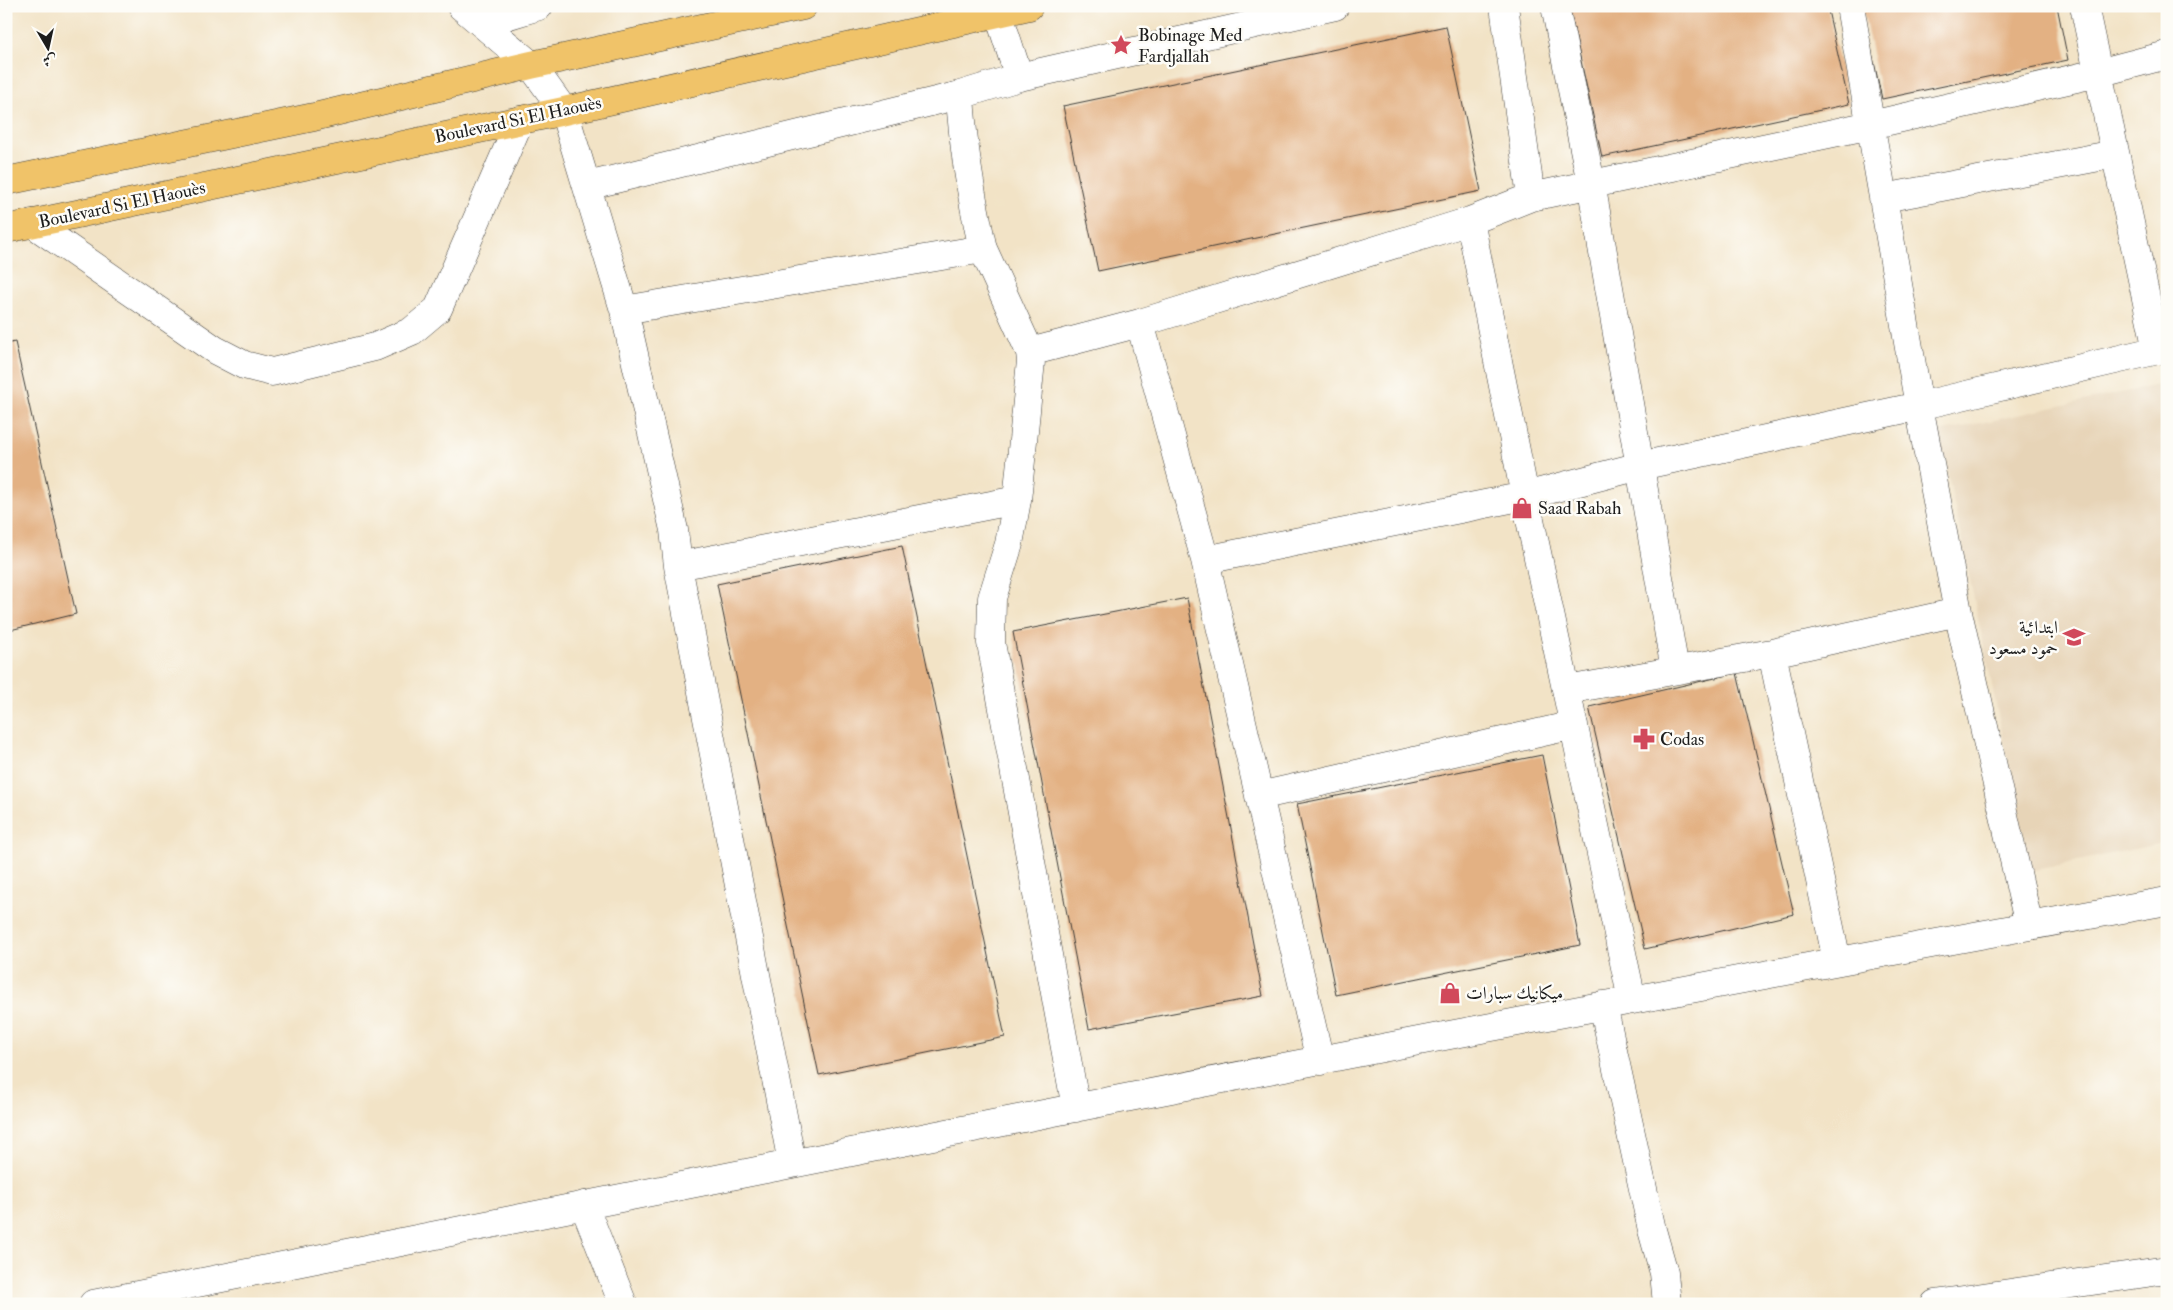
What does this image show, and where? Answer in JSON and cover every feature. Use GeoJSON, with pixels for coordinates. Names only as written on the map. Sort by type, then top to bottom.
{"type":"FeatureCollection","features":[{"type":"Feature","properties":{"kind":"main road"},"geometry":{"type":"LineString","coordinates":[[6,181],[314,117],[530,65],[803,6]]}},
{"type":"Feature","properties":{"kind":"main road","name":"Boulevard Si El Haouès"},"geometry":{"type":"LineString","coordinates":[[19,226],[564,111],[998,9],[1029,6]]}},
{"type":"Feature","properties":{"kind":"street"},"geometry":{"type":"LineString","coordinates":[[460,6],[483,23],[530,65],[564,111],[624,310],[674,530],[678,566],[792,1163]]}},
{"type":"Feature","properties":{"kind":"street"},"geometry":{"type":"LineString","coordinates":[[483,23],[539,6]]}},
{"type":"Feature","properties":{"kind":"street"},"geometry":{"type":"LineString","coordinates":[[587,186],[960,94],[1019,77],[1335,6]]}},
{"type":"Feature","properties":{"kind":"street"},"geometry":{"type":"LineString","coordinates":[[1504,6],[1531,197]]}},
{"type":"Feature","properties":{"kind":"street"},"geometry":{"type":"LineString","coordinates":[[1555,6],[1591,183],[1675,670]]}},
{"type":"Feature","properties":{"kind":"street"},"geometry":{"type":"LineString","coordinates":[[1850,6],[1919,406],[1958,612],[2029,926]]}},
{"type":"Feature","properties":{"kind":"street"},"geometry":{"type":"LineString","coordinates":[[1205,560],[1525,496],[1640,466],[1919,406],[2162,349],[2115,154],[2084,6]]}},
{"type":"Feature","properties":{"kind":"street"},"geometry":{"type":"LineString","coordinates":[[998,9],[1019,77]]}},
{"type":"Feature","properties":{"kind":"street"},"geometry":{"type":"LineString","coordinates":[[1030,352],[1140,323],[1470,221],[1531,197],[1871,125],[2098,73],[2167,55]]}},
{"type":"Feature","properties":{"kind":"street"},"geometry":{"type":"LineString","coordinates":[[960,94],[963,146],[970,194],[983,249],[1030,352],[1032,370],[1017,500],[1009,544],[992,598],[991,643],[1076,1108]]}},
{"type":"Feature","properties":{"kind":"street"},"geometry":{"type":"LineString","coordinates":[[19,226],[215,350],[244,365],[272,372],[375,347],[412,331],[438,309],[520,120]]}},
{"type":"Feature","properties":{"kind":"street"},"geometry":{"type":"LineString","coordinates":[[1884,198],[2115,154]]}},
{"type":"Feature","properties":{"kind":"street"},"geometry":{"type":"LineString","coordinates":[[1470,221],[1525,496],[1632,1000]]}},
{"type":"Feature","properties":{"kind":"street"},"geometry":{"type":"LineString","coordinates":[[624,310],[983,249]]}},
{"type":"Feature","properties":{"kind":"street"},"geometry":{"type":"LineString","coordinates":[[1140,323],[1205,560],[1320,1061]]}},
{"type":"Feature","properties":{"kind":"street"},"geometry":{"type":"LineString","coordinates":[[678,566],[1017,500]]}},
{"type":"Feature","properties":{"kind":"street"},"geometry":{"type":"LineString","coordinates":[[1566,690],[1772,653],[1958,612]]}},
{"type":"Feature","properties":{"kind":"street"},"geometry":{"type":"LineString","coordinates":[[1772,653],[1837,962]]}},
{"type":"Feature","properties":{"kind":"street"},"geometry":{"type":"LineString","coordinates":[[1259,796],[1574,725]]}},
{"type":"Feature","properties":{"kind":"street"},"geometry":{"type":"LineString","coordinates":[[93,1304],[792,1163],[1632,1000],[2167,901]]}},
{"type":"Feature","properties":{"kind":"street"},"geometry":{"type":"LineString","coordinates":[[1604,1006],[1652,1230],[1664,1273],[1667,1304]]}},
{"type":"Feature","properties":{"kind":"street"},"geometry":{"type":"LineString","coordinates":[[584,1205],[623,1304]]}},
{"type":"Feature","properties":{"kind":"street"},"geometry":{"type":"LineString","coordinates":[[1935,1304],[2167,1270]]}},
{"type":"Feature","properties":{"kind":"shaded area","name":"ابتدائية حمود مسعود"},"geometry":{"type":"Polygon","coordinates":[[[2167,383],[2167,842],[2031,871],[1939,432],[2167,383]]]}},
{"type":"Feature","properties":{"kind":"building"},"geometry":{"type":"Polygon","coordinates":[[[1569,6],[1827,6],[1849,104],[1602,157],[1569,6]]]}},
{"type":"Feature","properties":{"kind":"building"},"geometry":{"type":"Polygon","coordinates":[[[1862,6],[2057,6],[2068,60],[1882,99],[1862,6]]]}},
{"type":"Feature","properties":{"kind":"building"},"geometry":{"type":"Polygon","coordinates":[[[1446,26],[1481,191],[1098,271],[1063,106],[1446,26]]]}},
{"type":"Feature","properties":{"kind":"building"},"geometry":{"type":"Polygon","coordinates":[[[15,342],[76,614],[6,631],[6,344],[15,342]]]}},
{"type":"Feature","properties":{"kind":"building"},"geometry":{"type":"Polygon","coordinates":[[[902,546],[1005,1037],[819,1075],[717,584],[902,546]]]}},
{"type":"Feature","properties":{"kind":"building"},"geometry":{"type":"Polygon","coordinates":[[[1187,598],[1263,996],[1089,1029],[1013,632],[1187,598]]]}},
{"type":"Feature","properties":{"kind":"building"},"geometry":{"type":"Polygon","coordinates":[[[1737,673],[1794,914],[1645,949],[1589,707],[1737,673]]]}},
{"type":"Feature","properties":{"kind":"building"},"geometry":{"type":"Polygon","coordinates":[[[1542,755],[1580,945],[1336,995],[1297,804],[1542,755]]]}},
{"type":"Feature","properties":{"kind":"place","name":"Bobinage Med Fardjallah"},"geometry":{"type":"Point","coordinates":[1121,45]}},
{"type":"Feature","properties":{"kind":"place","name":"Saad Rabah"},"geometry":{"type":"Point","coordinates":[1522,508]}},
{"type":"Feature","properties":{"kind":"place","name":"ابتدائية حمود مسعود"},"geometry":{"type":"Point","coordinates":[2074,637]}},
{"type":"Feature","properties":{"kind":"place","name":"Codas"},"geometry":{"type":"Point","coordinates":[1644,739]}},
{"type":"Feature","properties":{"kind":"place","name":"ميكانيك سبارات"},"geometry":{"type":"Point","coordinates":[1450,993]}}]}
